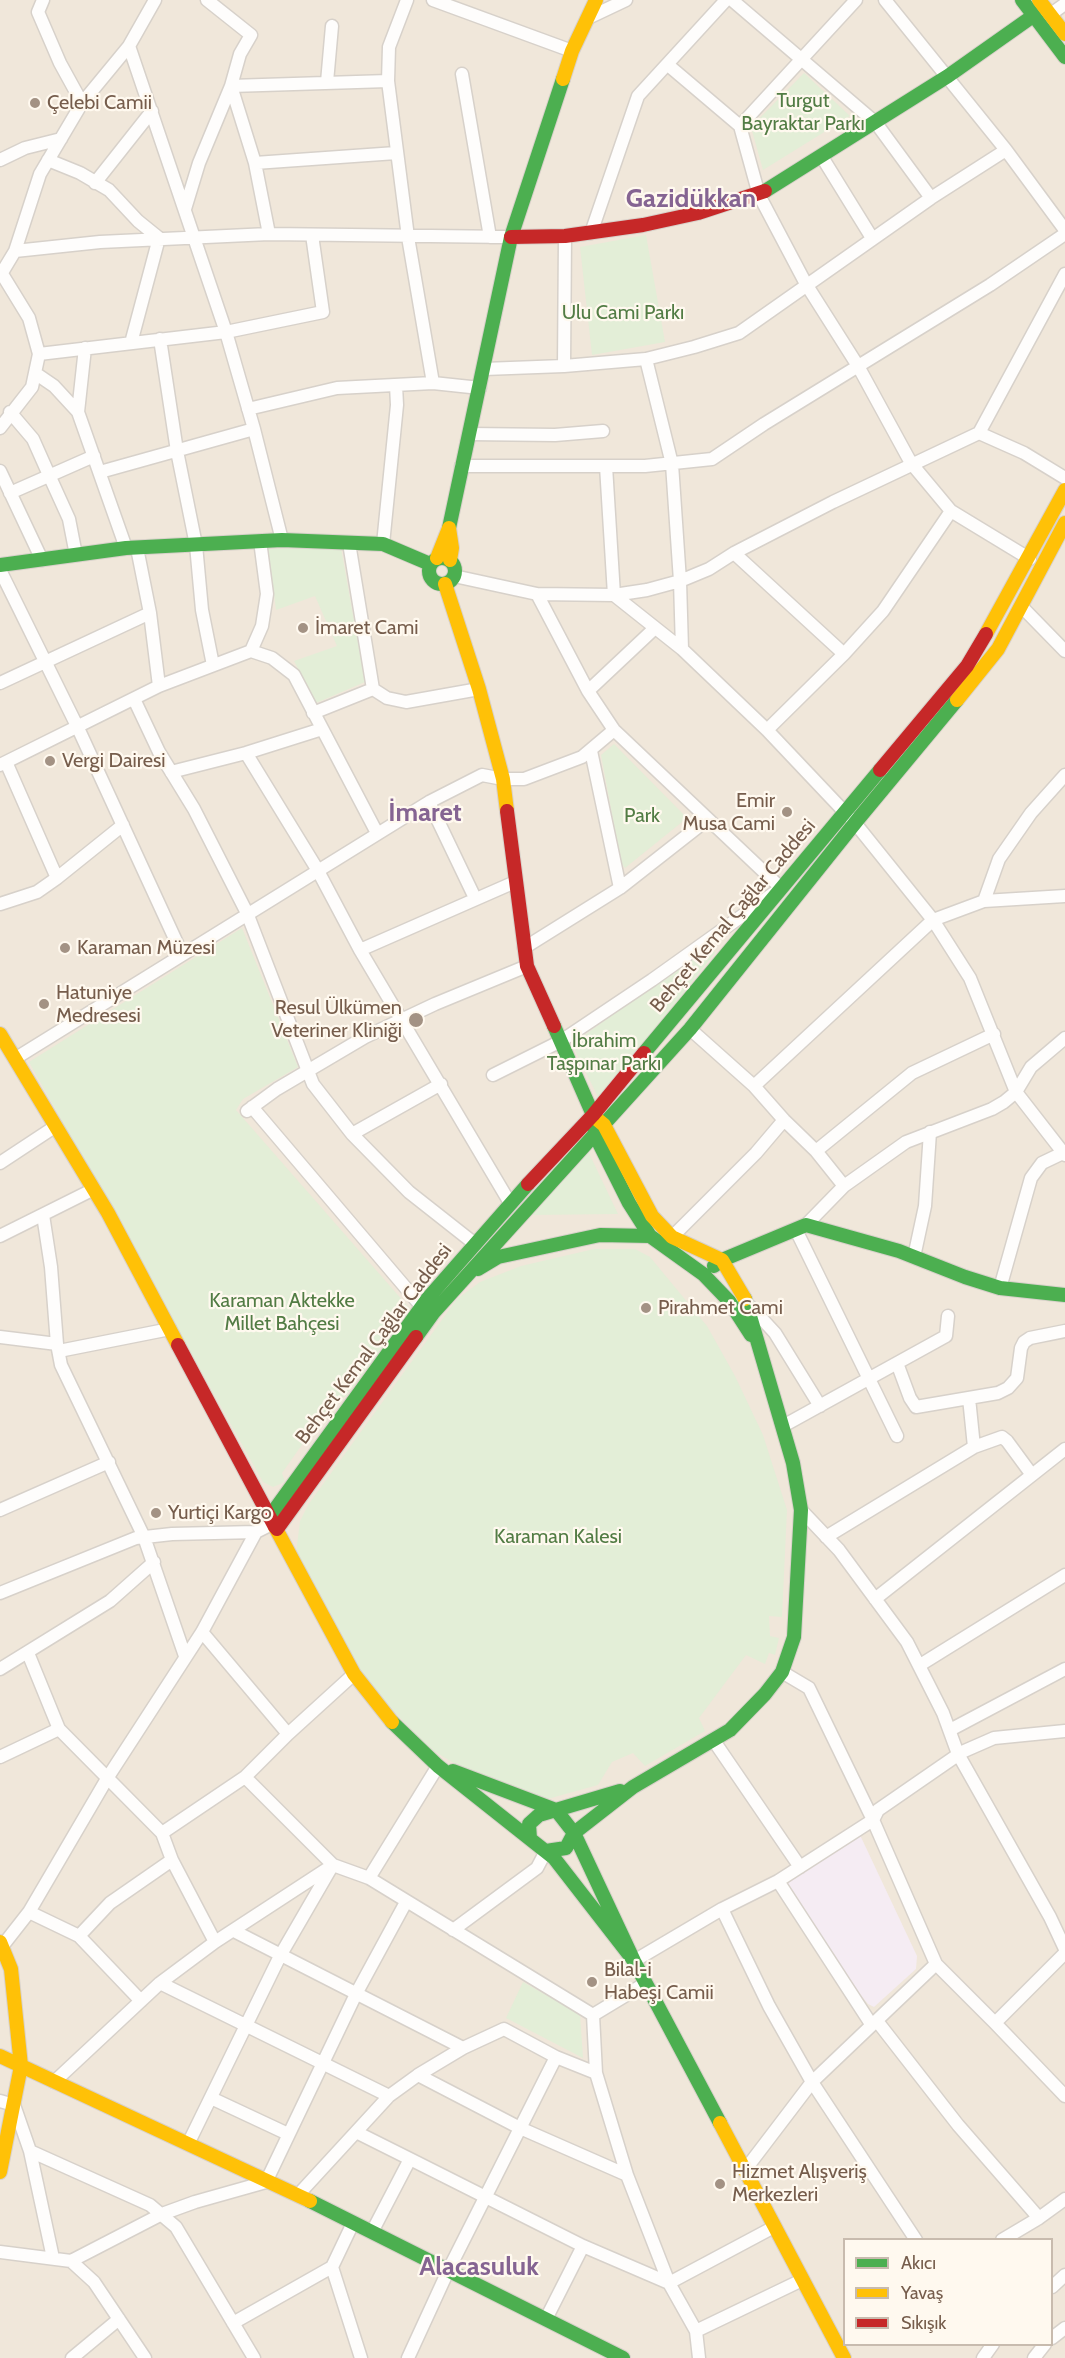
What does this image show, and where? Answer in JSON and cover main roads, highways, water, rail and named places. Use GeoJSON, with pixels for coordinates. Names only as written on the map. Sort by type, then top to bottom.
{"type":"FeatureCollection","features":[{"type":"Feature","properties":{"kind":"main road"},"geometry":{"type":"LineString","coordinates":[[450,580],[436,583],[430,578],[439,561],[452,548],[449,528],[511,237],[572,51],[596,0]]}},
{"type":"Feature","properties":{"kind":"main road"},"geometry":{"type":"LineString","coordinates":[[1022,0],[1065,57]]}},
{"type":"Feature","properties":{"kind":"main road"},"geometry":{"type":"LineString","coordinates":[[1042,1],[1065,34]]}},
{"type":"Feature","properties":{"kind":"main road"},"geometry":{"type":"LineString","coordinates":[[511,237],[565,236],[643,225],[759,195],[876,123],[1034,17]]}},
{"type":"Feature","properties":{"kind":"main road","name":"Behçet Kemal Çağlar Caddesi"},"geometry":{"type":"LineString","coordinates":[[273,1523],[422,1307],[510,1203],[593,1115],[967,666],[1030,559],[1065,490]]}},
{"type":"Feature","properties":{"kind":"main road","name":"Behçet Kemal Çağlar Caddesi"},"geometry":{"type":"LineString","coordinates":[[273,1523],[434,1312],[690,1029],[855,823],[975,679],[998,649],[1065,523]]}},
{"type":"Feature","properties":{"kind":"main road"},"geometry":{"type":"LineString","coordinates":[[0,568],[132,548],[282,540],[383,544],[455,567],[450,580],[503,779],[527,966],[629,1203],[650,1236],[703,1274],[729,1301],[762,1353]]}},
{"type":"Feature","properties":{"kind":"main road"},"geometry":{"type":"LineString","coordinates":[[0,1034],[94,1190],[354,1674],[395,1726],[438,1766],[554,1858],[634,1961]]}},
{"type":"Feature","properties":{"kind":"main road"},"geometry":{"type":"LineString","coordinates":[[546,1851],[566,1848],[574,1833],[633,1787],[730,1730],[765,1694],[782,1672],[794,1637],[801,1510],[793,1463],[746,1301],[722,1260],[672,1237],[652,1216],[599,1130]]}},
{"type":"Feature","properties":{"kind":"main road"},"geometry":{"type":"LineString","coordinates":[[703,1274],[722,1260],[801,1227],[914,1257],[1000,1288],[1065,1295]]}},
{"type":"Feature","properties":{"kind":"main road"},"geometry":{"type":"LineString","coordinates":[[467,1275],[498,1257],[532,1249],[600,1235],[650,1236]]}},
{"type":"Feature","properties":{"kind":"main road"},"geometry":{"type":"LineString","coordinates":[[438,1766],[556,1810],[574,1833],[634,1961],[802,2280],[840,2341],[842,2358]]}},
{"type":"Feature","properties":{"kind":"main road"},"geometry":{"type":"LineString","coordinates":[[530,1839],[528,1829],[532,1820],[556,1810],[633,1787]]}},
{"type":"Feature","properties":{"kind":"main road"},"geometry":{"type":"LineString","coordinates":[[0,2172],[7,2103],[21,2066],[11,1969],[1,1946]]}},
{"type":"Feature","properties":{"kind":"main road"},"geometry":{"type":"LineString","coordinates":[[0,2056],[298,2195],[623,2358]]}},
{"type":"Feature","properties":{"kind":"place","name":"Çelebi Camii"},"geometry":{"type":"Point","coordinates":[35,103]}},
{"type":"Feature","properties":{"kind":"place","name":"İmaret Cami"},"geometry":{"type":"Point","coordinates":[303,628]}},
{"type":"Feature","properties":{"kind":"place","name":"Vergi Dairesi"},"geometry":{"type":"Point","coordinates":[50,761]}},
{"type":"Feature","properties":{"kind":"place","name":"Emir Musa Cami"},"geometry":{"type":"Point","coordinates":[787,812]}},
{"type":"Feature","properties":{"kind":"place","name":"Karaman Müzesi"},"geometry":{"type":"Point","coordinates":[65,948]}},
{"type":"Feature","properties":{"kind":"place","name":"Hatuniye Medresesi"},"geometry":{"type":"Point","coordinates":[44,1004]}},
{"type":"Feature","properties":{"kind":"place","name":"Resul Ülkümen Veteriner Kliniği"},"geometry":{"type":"Point","coordinates":[416,1020]}},
{"type":"Feature","properties":{"kind":"place","name":"Pirahmet Cami"},"geometry":{"type":"Point","coordinates":[646,1308]}},
{"type":"Feature","properties":{"kind":"place","name":"Yurtiçi Kargo"},"geometry":{"type":"Point","coordinates":[156,1513]}},
{"type":"Feature","properties":{"kind":"place","name":"Bilal-i Habeşi Camii"},"geometry":{"type":"Point","coordinates":[592,1982]}},
{"type":"Feature","properties":{"kind":"place","name":"Hizmet Alışveriş Merkezleri"},"geometry":{"type":"Point","coordinates":[720,2184]}},
{"type":"Feature","properties":{"kind":"district","name":"Gazidükkan"},"geometry":{"type":"Point","coordinates":[691,199]}},
{"type":"Feature","properties":{"kind":"district","name":"İmaret"},"geometry":{"type":"Point","coordinates":[425,813]}},
{"type":"Feature","properties":{"kind":"district","name":"Alacasuluk"},"geometry":{"type":"Point","coordinates":[479,2267]}},
{"type":"Feature","properties":{"kind":"park label","name":"Turgut Bayraktar Parkı"},"geometry":{"type":"Point","coordinates":[803,112]}},
{"type":"Feature","properties":{"kind":"park label","name":"Ulu Cami Parkı"},"geometry":{"type":"Point","coordinates":[623,313]}},
{"type":"Feature","properties":{"kind":"park label","name":"Park"},"geometry":{"type":"Point","coordinates":[642,816]}},
{"type":"Feature","properties":{"kind":"park label","name":"İbrahim Taşpınar Parkı"},"geometry":{"type":"Point","coordinates":[604,1052]}},
{"type":"Feature","properties":{"kind":"park label","name":"Karaman Aktekke Millet Bahçesi"},"geometry":{"type":"Point","coordinates":[282,1312]}},
{"type":"Feature","properties":{"kind":"park label","name":"Karaman Kalesi"},"geometry":{"type":"Point","coordinates":[558,1537]}}]}
